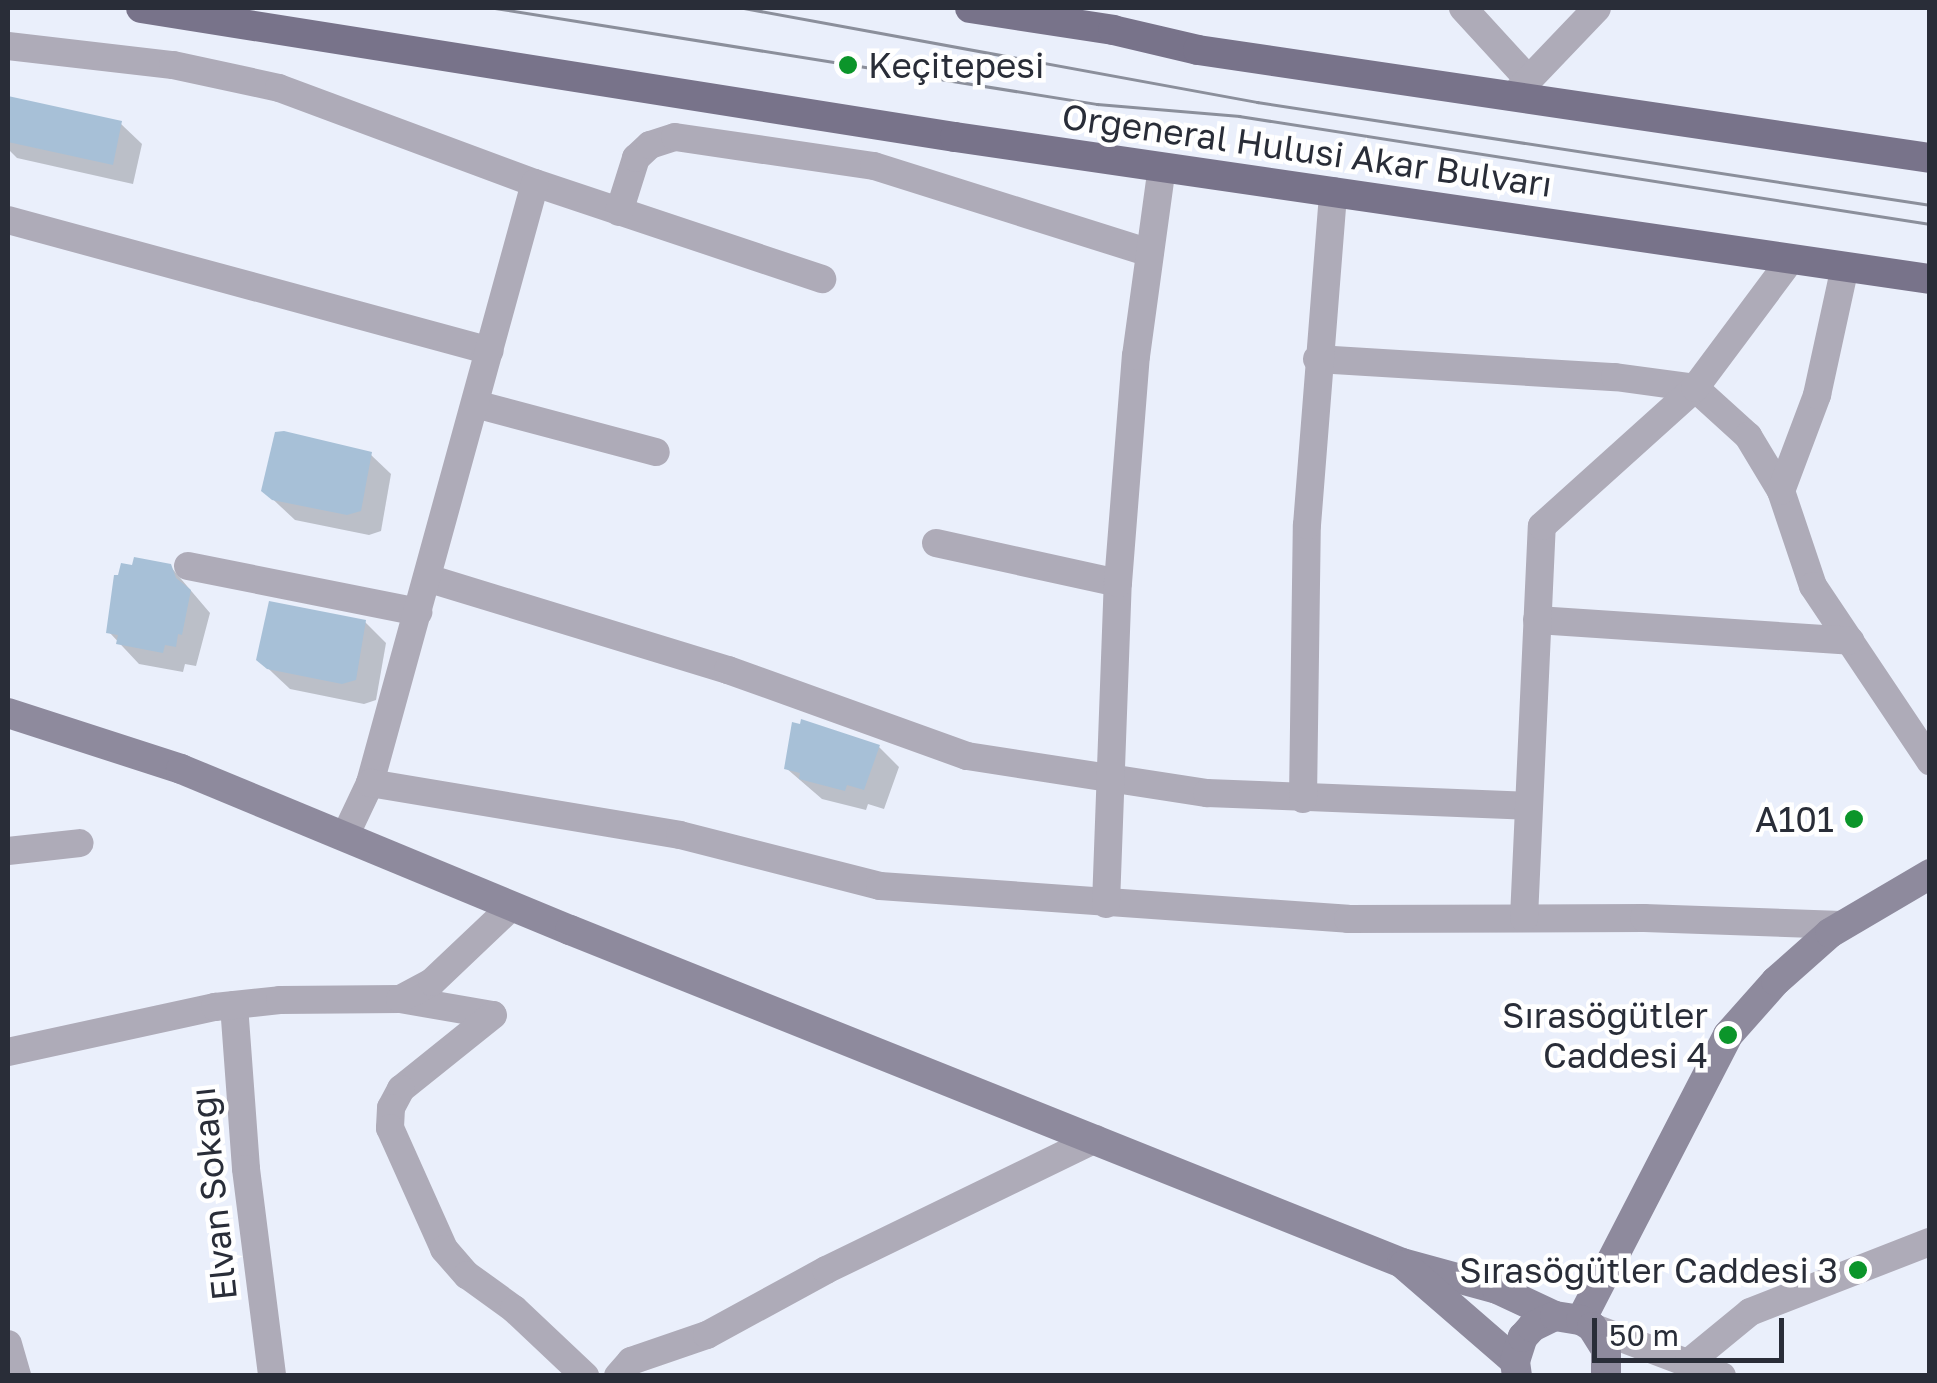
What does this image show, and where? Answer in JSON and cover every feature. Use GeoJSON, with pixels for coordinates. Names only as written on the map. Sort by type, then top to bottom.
{"type":"FeatureCollection","features":[{"type":"Feature","properties":{"kind":"main road","name":"Orgeneral Hulusi Akar Bulvarı"},"geometry":{"type":"LineString","coordinates":[[141,8],[1162,167],[1930,279]]}},
{"type":"Feature","properties":{"kind":"main road"},"geometry":{"type":"LineString","coordinates":[[970,8],[1114,30],[1198,50],[1521,87],[1930,158]]}},
{"type":"Feature","properties":{"kind":"street"},"geometry":{"type":"LineString","coordinates":[[1462,8],[1521,87],[1597,8]]}},
{"type":"Feature","properties":{"kind":"street"},"geometry":{"type":"LineString","coordinates":[[8,46],[224,73],[279,88],[535,183],[822,279]]}},
{"type":"Feature","properties":{"kind":"street"},"geometry":{"type":"LineString","coordinates":[[619,212],[636,158],[650,145],[675,138],[874,166],[1150,252]]}},
{"type":"Feature","properties":{"kind":"street"},"geometry":{"type":"LineString","coordinates":[[1106,904],[1118,583],[1136,356],[1162,167]]}},
{"type":"Feature","properties":{"kind":"street"},"geometry":{"type":"LineString","coordinates":[[345,836],[370,782],[535,183]]}},
{"type":"Feature","properties":{"kind":"street"},"geometry":{"type":"LineString","coordinates":[[1302,799],[1306,544],[1317,359],[1333,192]]}},
{"type":"Feature","properties":{"kind":"street"},"geometry":{"type":"LineString","coordinates":[[8,220],[490,352]]}},
{"type":"Feature","properties":{"kind":"street"},"geometry":{"type":"LineString","coordinates":[[1524,918],[1542,526],[1694,388],[1790,259]]}},
{"type":"Feature","properties":{"kind":"street"},"geometry":{"type":"LineString","coordinates":[[1781,491],[1816,395],[1845,267]]}},
{"type":"Feature","properties":{"kind":"street"},"geometry":{"type":"LineString","coordinates":[[1317,359],[1614,377],[1694,388],[1748,436],[1781,491],[1813,586],[1930,760]]}},
{"type":"Feature","properties":{"kind":"street"},"geometry":{"type":"LineString","coordinates":[[475,404],[656,452]]}},
{"type":"Feature","properties":{"kind":"street"},"geometry":{"type":"LineString","coordinates":[[936,543],[1118,583]]}},
{"type":"Feature","properties":{"kind":"street"},"geometry":{"type":"LineString","coordinates":[[188,566],[418,612]]}},
{"type":"Feature","properties":{"kind":"street"},"geometry":{"type":"LineString","coordinates":[[427,578],[728,670],[967,756],[1113,779],[1302,799],[1529,806]]}},
{"type":"Feature","properties":{"kind":"street"},"geometry":{"type":"LineString","coordinates":[[1537,620],[1850,642]]}},
{"type":"Feature","properties":{"kind":"street"},"geometry":{"type":"LineString","coordinates":[[8,712],[128,748],[1402,1263],[1482,1283],[1722,1376]]}},
{"type":"Feature","properties":{"kind":"street"},"geometry":{"type":"LineString","coordinates":[[370,782],[680,835],[880,886],[1348,918],[1842,925]]}},
{"type":"Feature","properties":{"kind":"street"},"geometry":{"type":"LineString","coordinates":[[8,850],[80,843]]}},
{"type":"Feature","properties":{"kind":"street"},"geometry":{"type":"LineString","coordinates":[[1576,1321],[1728,1035],[1776,980],[1842,925],[1930,874]]}},
{"type":"Feature","properties":{"kind":"street"},"geometry":{"type":"LineString","coordinates":[[400,999],[432,982],[512,906]]}},
{"type":"Feature","properties":{"kind":"street"},"geometry":{"type":"LineString","coordinates":[[8,1052],[234,1005],[400,999],[494,1015],[401,1090],[391,1108],[390,1128],[444,1249],[466,1276],[514,1309],[584,1376]]}},
{"type":"Feature","properties":{"kind":"street","name":"Elvan Sokağı"},"geometry":{"type":"LineString","coordinates":[[234,1005],[246,1168],[272,1376]]}},
{"type":"Feature","properties":{"kind":"street"},"geometry":{"type":"LineString","coordinates":[[618,1376],[639,1357],[707,1334],[859,1254],[1096,1140]]}},
{"type":"Feature","properties":{"kind":"street"},"geometry":{"type":"LineString","coordinates":[[1688,1363],[1750,1312],[1930,1242]]}},
{"type":"Feature","properties":{"kind":"street"},"geometry":{"type":"LineString","coordinates":[[1402,1263],[1516,1369]]}},
{"type":"Feature","properties":{"kind":"street"},"geometry":{"type":"LineString","coordinates":[[1516,1369],[1517,1349],[1532,1327],[1576,1321]]}},
{"type":"Feature","properties":{"kind":"street"},"geometry":{"type":"LineString","coordinates":[[1576,1321],[1606,1349],[1606,1376]]}},
{"type":"Feature","properties":{"kind":"street"},"geometry":{"type":"LineString","coordinates":[[8,1344],[17,1376]]}},
{"type":"Feature","properties":{"kind":"building"},"geometry":{"type":"Polygon","coordinates":[[[8,96],[122,121],[113,165],[8,142],[8,96]]]}},
{"type":"Feature","properties":{"kind":"building"},"geometry":{"type":"Polygon","coordinates":[[[275,432],[372,452],[361,511],[347,515],[272,500],[261,491],[275,432]]]}},
{"type":"Feature","properties":{"kind":"building"},"geometry":{"type":"Polygon","coordinates":[[[134,557],[171,564],[176,578],[191,590],[182,635],[178,634],[176,647],[165,645],[163,653],[116,644],[118,635],[106,633],[114,575],[118,575],[121,563],[132,565],[134,557]]]}},
{"type":"Feature","properties":{"kind":"building"},"geometry":{"type":"Polygon","coordinates":[[[269,601],[366,620],[356,680],[342,684],[267,669],[256,660],[269,601]]]}},
{"type":"Feature","properties":{"kind":"building"},"geometry":{"type":"Polygon","coordinates":[[[801,719],[880,745],[864,790],[847,785],[845,791],[799,779],[800,773],[784,769],[792,722],[800,724],[801,719]]]}},
{"type":"Feature","properties":{"kind":"tram line"},"geometry":{"type":"LineString","coordinates":[[495,8],[1097,104],[1239,116],[1930,224]]}},
{"type":"Feature","properties":{"kind":"tram line"},"geometry":{"type":"LineString","coordinates":[[744,8],[1257,102],[1930,205]]}},
{"type":"Feature","properties":{"kind":"place","name":"Keçitepesi"},"geometry":{"type":"Point","coordinates":[848,65]}},
{"type":"Feature","properties":{"kind":"place","name":"A101"},"geometry":{"type":"Point","coordinates":[1854,819]}},
{"type":"Feature","properties":{"kind":"place","name":"Sırasöğütler Caddesi 4"},"geometry":{"type":"Point","coordinates":[1728,1035]}},
{"type":"Feature","properties":{"kind":"place","name":"Sırasöğütler Caddesi 3"},"geometry":{"type":"Point","coordinates":[1858,1270]}}]}
